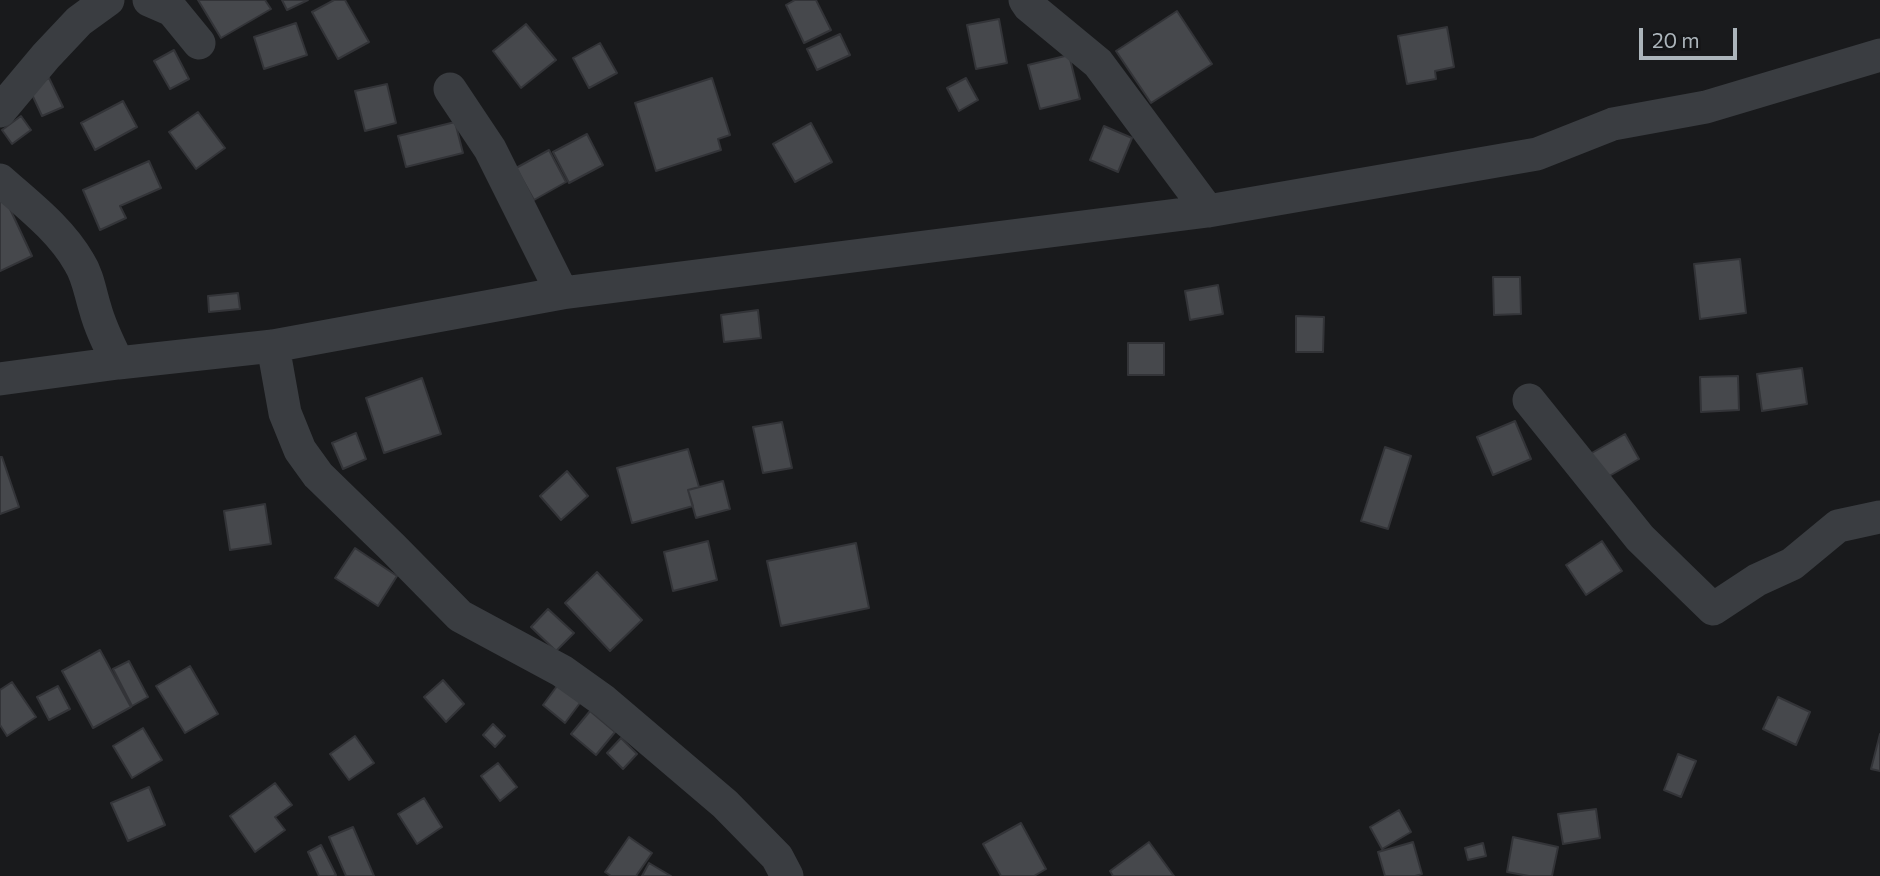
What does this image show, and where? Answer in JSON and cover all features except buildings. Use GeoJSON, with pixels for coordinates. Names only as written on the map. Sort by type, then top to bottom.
{"type":"FeatureCollection","features":[{"type":"Feature","properties":{"kind":"street"},"geometry":{"type":"LineString","coordinates":[[0,111],[79,21],[108,0]]}},
{"type":"Feature","properties":{"kind":"street"},"geometry":{"type":"LineString","coordinates":[[149,0],[172,10],[199,43]]}},
{"type":"Feature","properties":{"kind":"street"},"geometry":{"type":"LineString","coordinates":[[1025,0],[1098,63],[1208,211]]}},
{"type":"Feature","properties":{"kind":"street"},"geometry":{"type":"LineString","coordinates":[[0,379],[273,346],[562,293],[1208,211],[1537,154],[1613,124],[1706,107],[1880,55]]}},
{"type":"Feature","properties":{"kind":"street"},"geometry":{"type":"LineString","coordinates":[[450,89],[490,149],[562,293]]}},
{"type":"Feature","properties":{"kind":"street"},"geometry":{"type":"LineString","coordinates":[[0,180],[60,235],[79,262],[90,285],[102,330],[118,363]]}},
{"type":"Feature","properties":{"kind":"street"},"geometry":{"type":"LineString","coordinates":[[273,346],[285,414],[300,450],[318,475],[460,616],[562,671],[604,701],[725,804],[777,857],[788,876]]}},
{"type":"Feature","properties":{"kind":"street"},"geometry":{"type":"LineString","coordinates":[[1529,400],[1640,538],[1713,609],[1757,580],[1792,564],[1838,526],[1880,517]]}}]}
